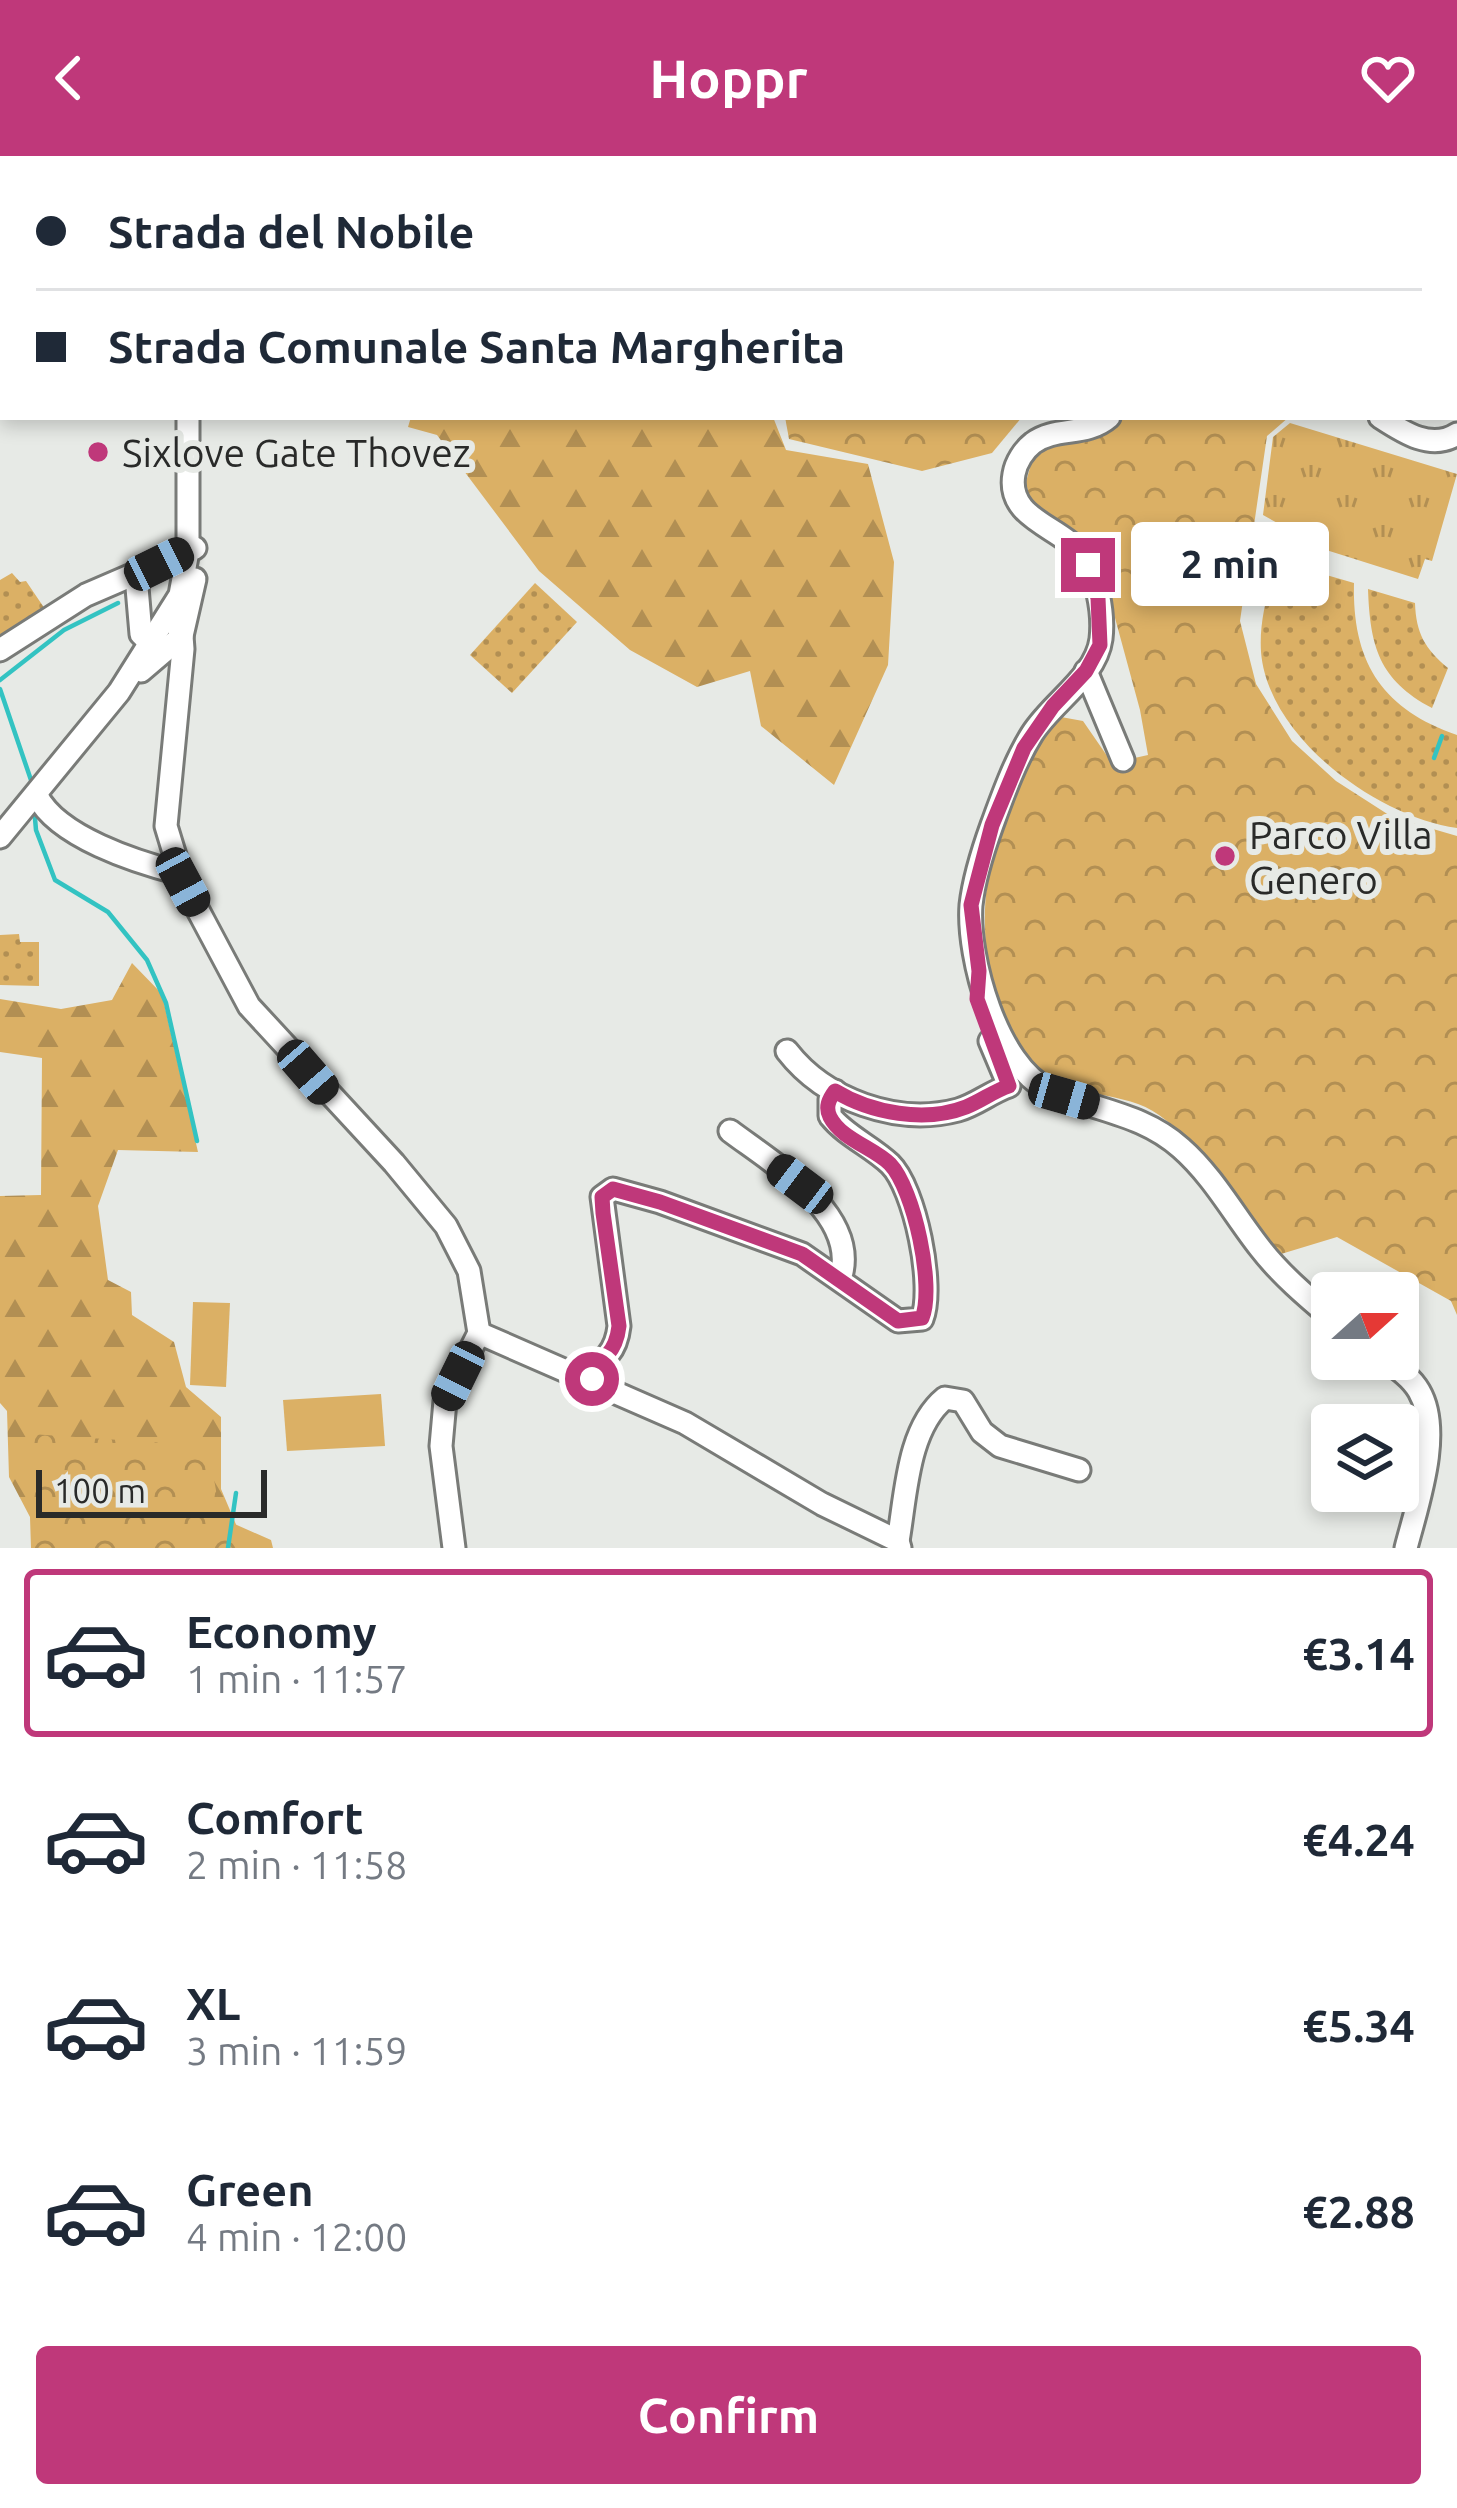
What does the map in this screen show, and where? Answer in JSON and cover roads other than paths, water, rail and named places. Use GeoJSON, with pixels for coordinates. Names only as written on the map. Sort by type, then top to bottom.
{"type":"FeatureCollection","features":[{"type":"Feature","properties":{"kind":"street"},"geometry":{"type":"LineString","coordinates":[[0,837],[119,692],[180,595],[194,548],[188,420]]}},
{"type":"Feature","properties":{"kind":"street"},"geometry":{"type":"LineString","coordinates":[[200,420],[193,598],[182,636],[166,826],[179,873],[249,1006],[394,1162],[446,1226],[469,1271],[478,1333],[445,1401],[441,1446],[454,1548]]}},
{"type":"Feature","properties":{"kind":"street"},"geometry":{"type":"LineString","coordinates":[[788,1051],[818,1082],[882,1109],[915,1114],[965,1108],[1009,1086],[977,999],[979,971],[971,905],[992,825],[1030,736],[1095,658],[1101,632],[1088,565],[1077,548],[1029,516],[1020,504],[1013,478],[1033,443],[1057,434],[1083,432],[1104,420]]}},
{"type":"Feature","properties":{"kind":"street"},"geometry":{"type":"LineString","coordinates":[[1385,420],[1433,442],[1457,434]]}},
{"type":"Feature","properties":{"kind":"street"},"geometry":{"type":"LineString","coordinates":[[0,650],[86,595],[194,548]]}},
{"type":"Feature","properties":{"kind":"street"},"geometry":{"type":"LineString","coordinates":[[136,576],[141,634],[152,645]]}},
{"type":"Feature","properties":{"kind":"street"},"geometry":{"type":"LineString","coordinates":[[171,614],[182,636]]}},
{"type":"Feature","properties":{"kind":"street"},"geometry":{"type":"LineString","coordinates":[[119,692],[182,636]]}},
{"type":"Feature","properties":{"kind":"street"},"geometry":{"type":"LineString","coordinates":[[1086,671],[1123,760]]}},
{"type":"Feature","properties":{"kind":"street"},"geometry":{"type":"LineString","coordinates":[[33,800],[69,829],[179,873]]}},
{"type":"Feature","properties":{"kind":"street"},"geometry":{"type":"LineString","coordinates":[[115,851],[146,847],[166,826]]}},
{"type":"Feature","properties":{"kind":"street"},"geometry":{"type":"LineString","coordinates":[[979,971],[997,1025],[1025,1072],[1049,1090],[1135,1118],[1167,1136],[1198,1166],[1264,1253],[1311,1298]]}},
{"type":"Feature","properties":{"kind":"street"},"geometry":{"type":"LineString","coordinates":[[580,1375],[606,1359],[617,1345],[619,1326],[602,1197],[613,1189],[802,1254],[898,1321],[922,1318],[929,1293],[902,1180],[886,1160],[839,1128],[830,1116],[835,1091]]}},
{"type":"Feature","properties":{"kind":"street"},"geometry":{"type":"LineString","coordinates":[[730,1131],[800,1184],[821,1206],[845,1257],[836,1275]]}},
{"type":"Feature","properties":{"kind":"street"},"geometry":{"type":"LineString","coordinates":[[478,1333],[685,1423],[899,1545],[917,1442],[930,1412],[945,1398],[963,1401],[982,1432],[1000,1446],[1079,1470]]}},
{"type":"Feature","properties":{"kind":"street"},"geometry":{"type":"LineString","coordinates":[[1406,1548],[1424,1474],[1427,1412],[1417,1387],[1409,1380]]}},
{"type":"Feature","properties":{"kind":"waterway"},"geometry":{"type":"LineString","coordinates":[[0,680],[64,630],[118,603]]}},
{"type":"Feature","properties":{"kind":"waterway"},"geometry":{"type":"LineString","coordinates":[[0,689],[32,783]]}},
{"type":"Feature","properties":{"kind":"waterway"},"geometry":{"type":"LineString","coordinates":[[1434,758],[1442,736]]}},
{"type":"Feature","properties":{"kind":"waterway"},"geometry":{"type":"LineString","coordinates":[[34,807],[36,830],[55,880],[108,912],[147,960],[166,1003],[197,1141]]}},
{"type":"Feature","properties":{"kind":"waterway"},"geometry":{"type":"LineString","coordinates":[[228,1548],[236,1493]]}},
{"type":"Feature","properties":{"kind":"place","name":"Sixlove Gate Thovez"},"geometry":{"type":"Point","coordinates":[98,452]}},
{"type":"Feature","properties":{"kind":"place","name":"Parco Villa Genero"},"geometry":{"type":"Point","coordinates":[1225,856]}}]}
